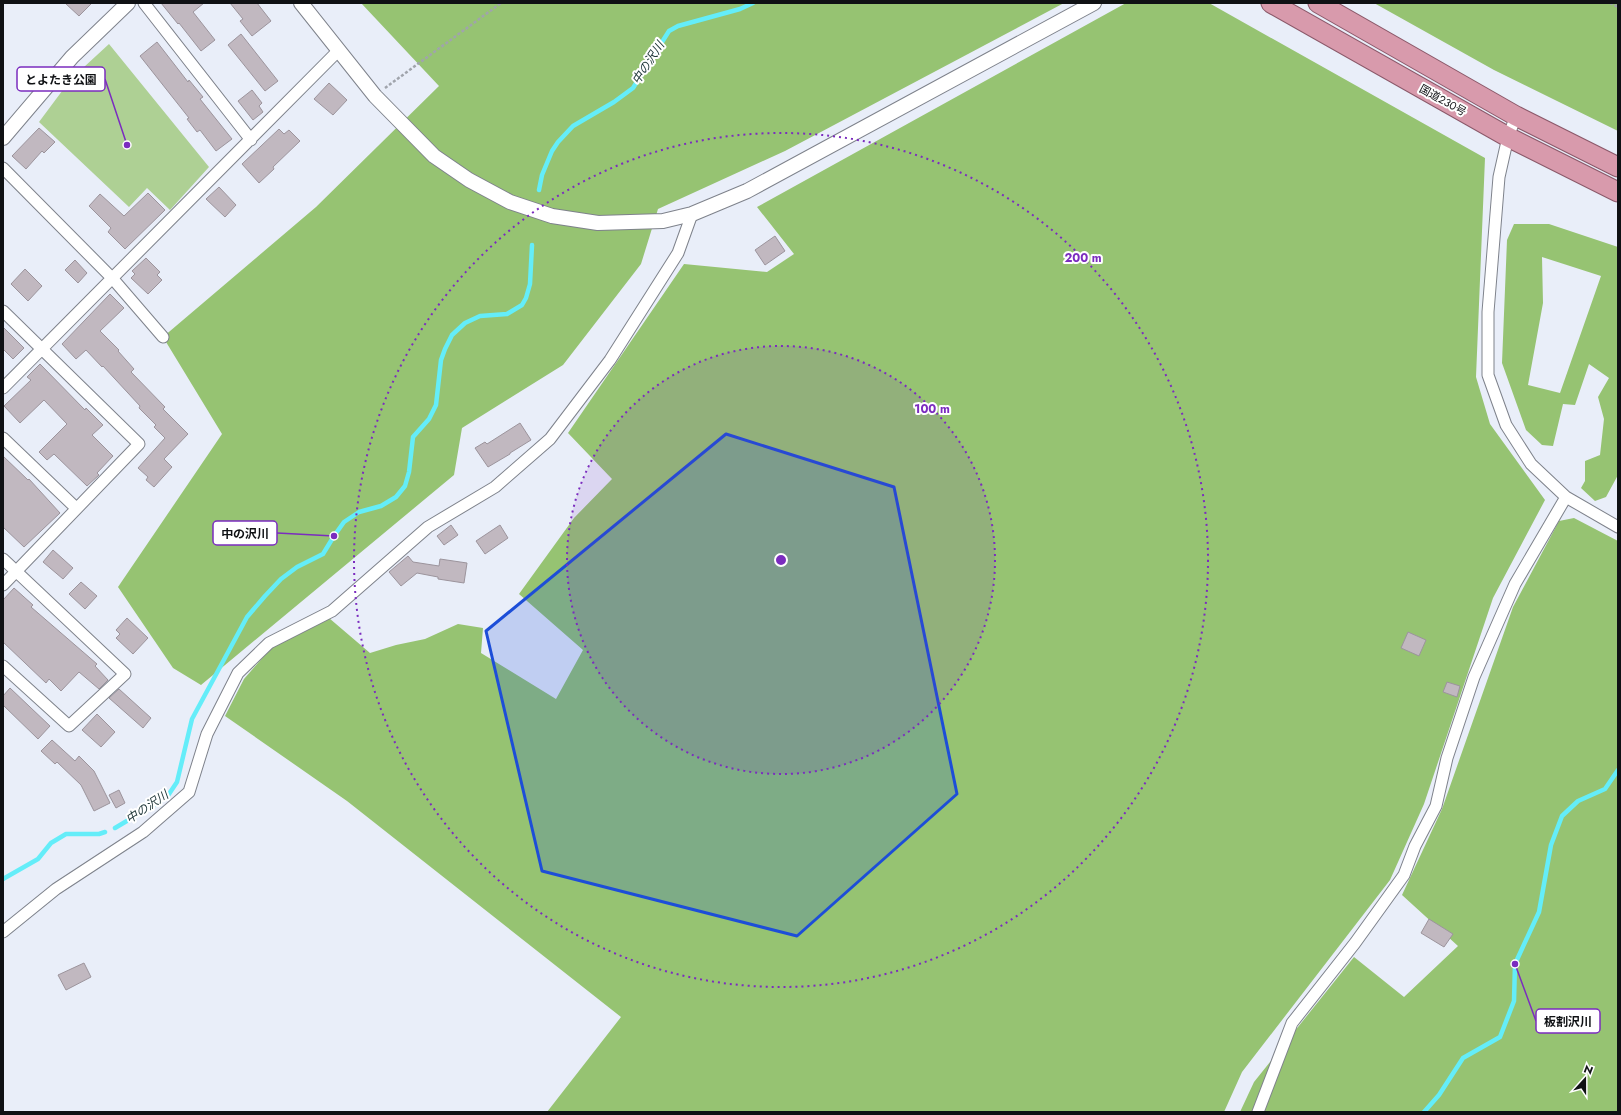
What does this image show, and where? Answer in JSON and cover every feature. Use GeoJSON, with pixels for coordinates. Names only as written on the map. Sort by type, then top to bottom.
{"type":"FeatureCollection","features":[{"type":"Feature","properties":{"kind":"highway","name":"国道230号"},"geometry":{"type":"LineString","coordinates":[[1271,3],[1508,137],[1618,192]]}},
{"type":"Feature","properties":{"kind":"highway","name":"国道230号"},"geometry":{"type":"LineString","coordinates":[[1318,3],[1516,116],[1618,167]]}},
{"type":"Feature","properties":{"kind":"street"},"geometry":{"type":"LineString","coordinates":[[3,138],[72,57],[128,3]]}},
{"type":"Feature","properties":{"kind":"street"},"geometry":{"type":"LineString","coordinates":[[144,3],[251,140]]}},
{"type":"Feature","properties":{"kind":"street"},"geometry":{"type":"LineString","coordinates":[[301,3],[338,52],[375,96],[434,156],[469,180],[510,202],[552,216],[598,223],[663,222],[692,214],[747,191],[1094,3]]}},
{"type":"Feature","properties":{"kind":"street"},"geometry":{"type":"LineString","coordinates":[[3,388],[338,52]]}},
{"type":"Feature","properties":{"kind":"street"},"geometry":{"type":"LineString","coordinates":[[1516,116],[1508,137],[1498,177],[1488,312],[1488,375],[1506,425],[1531,464],[1566,497],[1618,527]]}},
{"type":"Feature","properties":{"kind":"street"},"geometry":{"type":"LineString","coordinates":[[3,168],[113,279],[163,337]]}},
{"type":"Feature","properties":{"kind":"street"},"geometry":{"type":"LineString","coordinates":[[3,932],[56,888],[143,832],[189,792],[207,734],[238,673],[269,643],[332,611],[428,527],[495,487],[550,439],[610,360],[678,253],[692,214]]}},
{"type":"Feature","properties":{"kind":"street"},"geometry":{"type":"LineString","coordinates":[[3,311],[41,350],[139,444],[3,585]]}},
{"type":"Feature","properties":{"kind":"street"},"geometry":{"type":"LineString","coordinates":[[3,438],[76,508]]}},
{"type":"Feature","properties":{"kind":"street"},"geometry":{"type":"LineString","coordinates":[[1258,1112],[1292,1023],[1355,942],[1404,875],[1415,846],[1436,806],[1447,758],[1474,677],[1515,584],[1566,497]]}},
{"type":"Feature","properties":{"kind":"street"},"geometry":{"type":"LineString","coordinates":[[3,559],[125,674],[69,726],[3,666]]}},
{"type":"Feature","properties":{"kind":"path"},"geometry":{"type":"LineString","coordinates":[[375,96],[501,3]]}},
{"type":"Feature","properties":{"kind":"path"},"geometry":{"type":"LineString","coordinates":[[1610,3],[1618,7]]}},
{"type":"Feature","properties":{"kind":"highlighted area"},"geometry":{"type":"Polygon","coordinates":[[[726,434],[894,487],[957,794],[797,936],[542,871],[486,631],[726,434]]]}},
{"type":"Feature","properties":{"kind":"green space"},"geometry":{"type":"Polygon","coordinates":[[[361,3],[1064,3],[785,151],[658,209],[641,264],[563,365],[462,428],[454,475],[201,685],[173,668],[118,587],[222,434],[163,337],[316,207],[439,86],[361,3]]]}},
{"type":"Feature","properties":{"kind":"green space"},"geometry":{"type":"Polygon","coordinates":[[[1126,3],[1209,3],[1485,158],[1476,377],[1490,424],[1545,500],[1493,598],[1424,804],[1390,880],[1242,1072],[1224,1112],[547,1112],[621,1017],[347,801],[225,716],[244,679],[272,647],[329,618],[370,653],[396,645],[425,639],[458,624],[483,628],[481,653],[556,699],[583,650],[519,594],[574,518],[612,479],[568,433],[684,264],[767,272],[794,254],[757,207],[1126,3]]]}},
{"type":"Feature","properties":{"kind":"green space"},"geometry":{"type":"Polygon","coordinates":[[[1374,3],[1618,3],[1618,131],[1494,70],[1374,3]]]}},
{"type":"Feature","properties":{"kind":"green space"},"geometry":{"type":"Polygon","coordinates":[[[109,44],[209,167],[170,210],[147,188],[129,207],[39,122],[71,79],[109,44]]]}},
{"type":"Feature","properties":{"kind":"green space"},"geometry":{"type":"Polygon","coordinates":[[[1514,224],[1549,224],[1618,247],[1618,475],[1606,497],[1595,501],[1581,488],[1585,481],[1585,461],[1600,455],[1604,419],[1598,397],[1609,378],[1589,364],[1575,405],[1563,404],[1553,446],[1542,445],[1526,430],[1502,363],[1507,240],[1514,224]],[[1542,257],[1543,303],[1528,385],[1560,393],[1601,276],[1542,257]]]}},
{"type":"Feature","properties":{"kind":"green space"},"geometry":{"type":"Polygon","coordinates":[[[1574,518],[1618,541],[1618,1112],[1240,1112],[1254,1082],[1354,957],[1404,997],[1458,946],[1402,895],[1442,809],[1513,607],[1559,521],[1574,518]]]}},
{"type":"Feature","properties":{"kind":"building"},"geometry":{"type":"Polygon","coordinates":[[[65,3],[92,3],[79,16],[65,3]]]}},
{"type":"Feature","properties":{"kind":"building"},"geometry":{"type":"Polygon","coordinates":[[[161,3],[204,3],[193,12],[215,40],[201,51],[161,3]]]}},
{"type":"Feature","properties":{"kind":"building"},"geometry":{"type":"Polygon","coordinates":[[[230,3],[257,3],[271,21],[252,36],[240,21],[243,19],[230,3]]]}},
{"type":"Feature","properties":{"kind":"building"},"geometry":{"type":"Polygon","coordinates":[[[241,34],[278,81],[265,91],[228,45],[241,34]]]}},
{"type":"Feature","properties":{"kind":"building"},"geometry":{"type":"Polygon","coordinates":[[[157,42],[188,82],[189,80],[203,97],[200,99],[232,139],[216,151],[200,130],[197,132],[187,119],[189,118],[140,56],[157,42]]]}},
{"type":"Feature","properties":{"kind":"building"},"geometry":{"type":"Polygon","coordinates":[[[329,83],[347,100],[333,115],[314,99],[329,83]]]}},
{"type":"Feature","properties":{"kind":"building"},"geometry":{"type":"Polygon","coordinates":[[[252,90],[262,103],[259,106],[263,112],[253,120],[238,101],[252,90]]]}},
{"type":"Feature","properties":{"kind":"building"},"geometry":{"type":"Polygon","coordinates":[[[39,128],[55,142],[44,153],[42,151],[26,169],[12,156],[39,128]]]}},
{"type":"Feature","properties":{"kind":"building"},"geometry":{"type":"Polygon","coordinates":[[[279,129],[284,134],[289,130],[300,141],[259,183],[242,164],[279,129]]]}},
{"type":"Feature","properties":{"kind":"building"},"geometry":{"type":"Polygon","coordinates":[[[219,187],[236,205],[225,217],[206,199],[219,187]]]}},
{"type":"Feature","properties":{"kind":"building"},"geometry":{"type":"Polygon","coordinates":[[[148,193],[165,210],[125,249],[108,232],[111,228],[89,206],[100,194],[124,216],[148,193]]]}},
{"type":"Feature","properties":{"kind":"building"},"geometry":{"type":"Polygon","coordinates":[[[775,236],[785,251],[765,265],[755,250],[775,236]]]}},
{"type":"Feature","properties":{"kind":"building"},"geometry":{"type":"Polygon","coordinates":[[[146,258],[160,272],[157,275],[162,280],[148,294],[131,278],[135,274],[132,271],[146,258]]]}},
{"type":"Feature","properties":{"kind":"building"},"geometry":{"type":"Polygon","coordinates":[[[75,260],[87,273],[78,283],[65,270],[75,260]]]}},
{"type":"Feature","properties":{"kind":"building"},"geometry":{"type":"Polygon","coordinates":[[[25,269],[42,286],[28,301],[11,284],[25,269]]]}},
{"type":"Feature","properties":{"kind":"building"},"geometry":{"type":"Polygon","coordinates":[[[110,294],[124,308],[100,331],[119,350],[118,351],[134,369],[131,372],[165,407],[163,409],[188,434],[164,459],[172,467],[154,487],[146,480],[148,477],[138,468],[165,438],[154,427],[156,425],[139,408],[140,406],[86,350],[76,359],[62,344],[110,294]]]}},
{"type":"Feature","properties":{"kind":"building"},"geometry":{"type":"Polygon","coordinates":[[[3,327],[24,348],[13,359],[3,349],[3,327]]]}},
{"type":"Feature","properties":{"kind":"building"},"geometry":{"type":"Polygon","coordinates":[[[40,364],[85,410],[86,408],[103,425],[92,435],[113,456],[97,473],[99,475],[87,486],[54,454],[47,460],[39,452],[67,424],[44,400],[20,423],[4,406],[31,380],[27,377],[40,364]]]}},
{"type":"Feature","properties":{"kind":"building"},"geometry":{"type":"Polygon","coordinates":[[[520,423],[531,440],[488,467],[475,448],[485,442],[487,444],[520,423]]]}},
{"type":"Feature","properties":{"kind":"building"},"geometry":{"type":"Polygon","coordinates":[[[3,456],[28,480],[29,479],[60,513],[24,547],[3,527],[3,456]]]}},
{"type":"Feature","properties":{"kind":"building"},"geometry":{"type":"Polygon","coordinates":[[[451,525],[458,535],[444,545],[437,536],[451,525]]]}},
{"type":"Feature","properties":{"kind":"building"},"geometry":{"type":"Polygon","coordinates":[[[500,525],[508,538],[485,554],[476,541],[500,525]]]}},
{"type":"Feature","properties":{"kind":"building"},"geometry":{"type":"Polygon","coordinates":[[[53,550],[73,568],[63,579],[43,562],[53,550]]]}},
{"type":"Feature","properties":{"kind":"building"},"geometry":{"type":"Polygon","coordinates":[[[408,556],[413,562],[439,566],[440,559],[467,563],[464,583],[438,579],[438,577],[417,573],[401,586],[389,572],[408,556]]]}},
{"type":"Feature","properties":{"kind":"building"},"geometry":{"type":"Polygon","coordinates":[[[81,582],[97,596],[85,609],[69,594],[81,582]]]}},
{"type":"Feature","properties":{"kind":"building"},"geometry":{"type":"Polygon","coordinates":[[[14,588],[33,605],[31,607],[97,664],[95,666],[108,680],[99,689],[79,672],[61,691],[49,679],[46,683],[3,642],[3,600],[14,588]]]}},
{"type":"Feature","properties":{"kind":"building"},"geometry":{"type":"Polygon","coordinates":[[[127,618],[148,638],[133,654],[116,638],[120,634],[116,630],[127,618]]]}},
{"type":"Feature","properties":{"kind":"building"},"geometry":{"type":"Polygon","coordinates":[[[1408,632],[1426,640],[1419,656],[1401,648],[1408,632]]]}},
{"type":"Feature","properties":{"kind":"building"},"geometry":{"type":"Polygon","coordinates":[[[1447,682],[1460,686],[1457,697],[1443,692],[1447,682]]]}},
{"type":"Feature","properties":{"kind":"building"},"geometry":{"type":"Polygon","coordinates":[[[10,688],[50,726],[38,739],[3,705],[3,696],[10,688]]]}},
{"type":"Feature","properties":{"kind":"building"},"geometry":{"type":"Polygon","coordinates":[[[119,689],[151,718],[143,728],[109,698],[119,689]]]}},
{"type":"Feature","properties":{"kind":"building"},"geometry":{"type":"Polygon","coordinates":[[[97,714],[115,732],[101,747],[82,730],[97,714]]]}},
{"type":"Feature","properties":{"kind":"building"},"geometry":{"type":"Polygon","coordinates":[[[52,740],[75,761],[79,756],[94,771],[110,803],[94,811],[81,785],[57,762],[55,764],[41,751],[52,740]]]}},
{"type":"Feature","properties":{"kind":"building"},"geometry":{"type":"Polygon","coordinates":[[[119,790],[125,803],[116,808],[109,795],[119,790]]]}},
{"type":"Feature","properties":{"kind":"building"},"geometry":{"type":"Polygon","coordinates":[[[1429,919],[1453,934],[1444,947],[1421,933],[1429,919]]]}},
{"type":"Feature","properties":{"kind":"building"},"geometry":{"type":"Polygon","coordinates":[[[84,963],[91,977],[66,990],[58,975],[84,963]]]}},
{"type":"Feature","properties":{"kind":"waterway","name":"中の沢川"},"geometry":{"type":"LineString","coordinates":[[539,190],[542,175],[552,151],[558,142],[573,126],[614,102],[633,88],[669,31],[678,26],[740,9],[753,3]]}},
{"type":"Feature","properties":{"kind":"waterway","name":"中の沢川"},"geometry":{"type":"LineString","coordinates":[[115,828],[167,797],[177,782],[192,719],[247,617],[281,579],[297,567],[323,554],[344,522],[359,512],[381,506],[396,497],[405,486],[409,472],[413,437],[429,419],[436,405],[441,360],[452,335],[465,323],[480,316],[507,314],[522,305],[526,298],[530,284],[532,245]]}},
{"type":"Feature","properties":{"kind":"waterway"},"geometry":{"type":"LineString","coordinates":[[1424,1112],[1439,1095],[1463,1058],[1500,1037],[1514,1001],[1515,964],[1539,912],[1551,845],[1562,816],[1578,801],[1605,789],[1618,770]]}},
{"type":"Feature","properties":{"kind":"waterway","name":"中の沢川"},"geometry":{"type":"LineString","coordinates":[[3,879],[38,859],[51,843],[66,834],[99,834],[105,832]]}},
{"type":"Feature","properties":{"kind":"place","name":"とよたき公園"},"geometry":{"type":"Point","coordinates":[127,145]}},
{"type":"Feature","properties":{"kind":"place","name":"中の沢川"},"geometry":{"type":"Point","coordinates":[334,536]}},
{"type":"Feature","properties":{"kind":"place","name":"板割沢川"},"geometry":{"type":"Point","coordinates":[1515,964]}}]}
